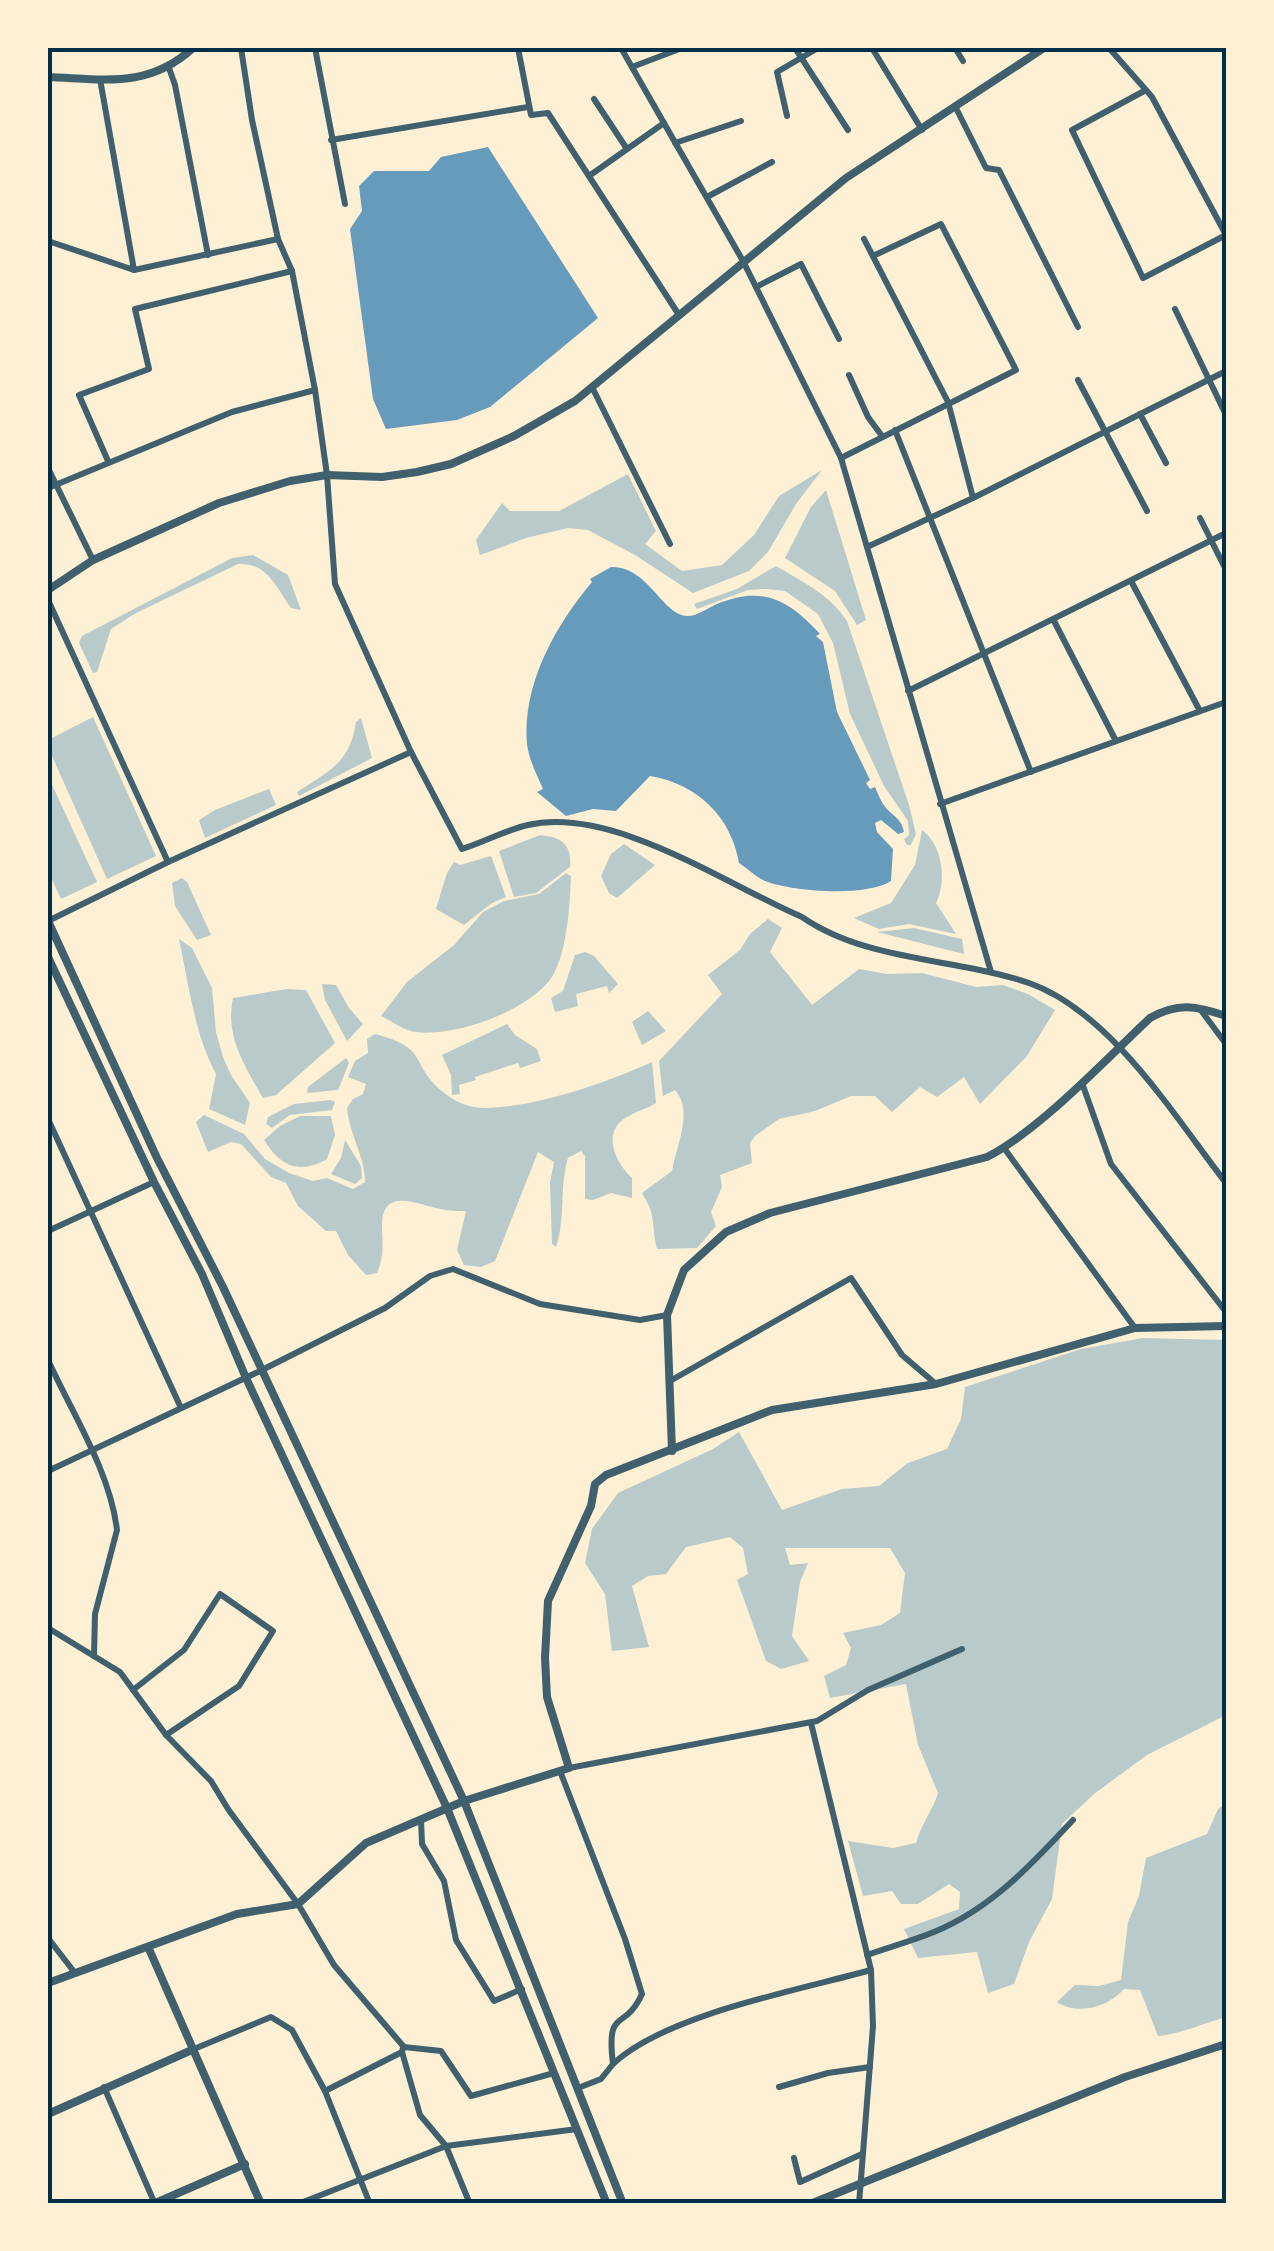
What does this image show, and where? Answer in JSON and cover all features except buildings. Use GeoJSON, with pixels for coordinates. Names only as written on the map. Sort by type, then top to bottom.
{"type":"FeatureCollection","features":[{"type":"Feature","properties":{"kind":"street"},"geometry":{"type":"LineString","coordinates":[[48,77],[146,76],[169,68],[193,48]]}},
{"type":"Feature","properties":{"kind":"street"},"geometry":{"type":"LineString","coordinates":[[242,48],[252,120],[278,239],[292,271],[314,390],[335,584],[411,752],[462,849],[528,825],[607,828],[659,847],[802,917],[822,932],[1032,984],[1064,1000],[1119,1046],[1226,1182]]}},
{"type":"Feature","properties":{"kind":"street"},"geometry":{"type":"LineString","coordinates":[[316,48],[345,204]]}},
{"type":"Feature","properties":{"kind":"street"},"geometry":{"type":"LineString","coordinates":[[518,48],[531,115],[548,113],[680,315]]}},
{"type":"Feature","properties":{"kind":"street"},"geometry":{"type":"LineString","coordinates":[[621,48],[743,261],[841,458],[991,972]]}},
{"type":"Feature","properties":{"kind":"street"},"geometry":{"type":"LineString","coordinates":[[632,67],[682,48]]}},
{"type":"Feature","properties":{"kind":"street"},"geometry":{"type":"LineString","coordinates":[[796,48],[848,130]]}},
{"type":"Feature","properties":{"kind":"street"},"geometry":{"type":"LineString","coordinates":[[787,116],[777,72],[818,48]]}},
{"type":"Feature","properties":{"kind":"street"},"geometry":{"type":"LineString","coordinates":[[872,48],[922,130]]}},
{"type":"Feature","properties":{"kind":"street"},"geometry":{"type":"LineString","coordinates":[[955,48],[963,61]]}},
{"type":"Feature","properties":{"kind":"street"},"geometry":{"type":"LineString","coordinates":[[48,590],[93,560],[219,502],[290,481],[326,476],[382,477],[450,464],[514,436],[592,387],[846,178],[1044,48]]}},
{"type":"Feature","properties":{"kind":"street"},"geometry":{"type":"LineString","coordinates":[[1109,48],[1146,90],[1226,235],[1143,278],[1072,130],[1146,90]]}},
{"type":"Feature","properties":{"kind":"street"},"geometry":{"type":"LineString","coordinates":[[169,68],[208,255]]}},
{"type":"Feature","properties":{"kind":"street"},"geometry":{"type":"LineString","coordinates":[[100,79],[134,270]]}},
{"type":"Feature","properties":{"kind":"street"},"geometry":{"type":"LineString","coordinates":[[594,99],[627,150]]}},
{"type":"Feature","properties":{"kind":"street"},"geometry":{"type":"LineString","coordinates":[[955,106],[986,168],[1000,170],[1078,328]]}},
{"type":"Feature","properties":{"kind":"street"},"geometry":{"type":"LineString","coordinates":[[331,140],[528,107]]}},
{"type":"Feature","properties":{"kind":"street"},"geometry":{"type":"LineString","coordinates":[[676,142],[740,122]]}},
{"type":"Feature","properties":{"kind":"street"},"geometry":{"type":"LineString","coordinates":[[589,176],[664,123]]}},
{"type":"Feature","properties":{"kind":"street"},"geometry":{"type":"LineString","coordinates":[[706,197],[772,162]]}},
{"type":"Feature","properties":{"kind":"street"},"geometry":{"type":"LineString","coordinates":[[841,458],[1016,370],[941,224],[873,256]]}},
{"type":"Feature","properties":{"kind":"street"},"geometry":{"type":"LineString","coordinates":[[48,241],[134,270],[278,239]]}},
{"type":"Feature","properties":{"kind":"street"},"geometry":{"type":"LineString","coordinates":[[864,239],[948,402],[973,498]]}},
{"type":"Feature","properties":{"kind":"street"},"geometry":{"type":"LineString","coordinates":[[756,287],[801,264],[839,339]]}},
{"type":"Feature","properties":{"kind":"street"},"geometry":{"type":"LineString","coordinates":[[108,461],[79,395],[149,369],[135,309],[292,271]]}},
{"type":"Feature","properties":{"kind":"street"},"geometry":{"type":"LineString","coordinates":[[1175,309],[1226,416]]}},
{"type":"Feature","properties":{"kind":"street"},"geometry":{"type":"LineString","coordinates":[[867,547],[1226,371]]}},
{"type":"Feature","properties":{"kind":"street"},"geometry":{"type":"LineString","coordinates":[[848,375],[882,436]]}},
{"type":"Feature","properties":{"kind":"street"},"geometry":{"type":"LineString","coordinates":[[1078,380],[1147,511]]}},
{"type":"Feature","properties":{"kind":"street"},"geometry":{"type":"LineString","coordinates":[[592,387],[670,544]]}},
{"type":"Feature","properties":{"kind":"street"},"geometry":{"type":"LineString","coordinates":[[48,488],[232,412],[314,390]]}},
{"type":"Feature","properties":{"kind":"street"},"geometry":{"type":"LineString","coordinates":[[1140,414],[1166,463]]}},
{"type":"Feature","properties":{"kind":"street"},"geometry":{"type":"LineString","coordinates":[[894,430],[1031,772]]}},
{"type":"Feature","properties":{"kind":"street"},"geometry":{"type":"LineString","coordinates":[[48,468],[93,560]]}},
{"type":"Feature","properties":{"kind":"street"},"geometry":{"type":"LineString","coordinates":[[1200,518],[1226,570]]}},
{"type":"Feature","properties":{"kind":"street"},"geometry":{"type":"LineString","coordinates":[[908,691],[1226,533]]}},
{"type":"Feature","properties":{"kind":"street"},"geometry":{"type":"LineString","coordinates":[[1131,581],[1200,711]]}},
{"type":"Feature","properties":{"kind":"street"},"geometry":{"type":"LineString","coordinates":[[48,600],[168,862]]}},
{"type":"Feature","properties":{"kind":"street"},"geometry":{"type":"LineString","coordinates":[[1054,621],[1116,741]]}},
{"type":"Feature","properties":{"kind":"street"},"geometry":{"type":"LineString","coordinates":[[940,804],[1226,702]]}},
{"type":"Feature","properties":{"kind":"street"},"geometry":{"type":"LineString","coordinates":[[411,752],[48,921],[464,1801],[622,2204]]}},
{"type":"Feature","properties":{"kind":"street"},"geometry":{"type":"LineString","coordinates":[[48,957],[202,1274],[246,1378],[447,1808],[607,2204]]}},
{"type":"Feature","properties":{"kind":"street"},"geometry":{"type":"LineString","coordinates":[[672,1452],[667,1315],[684,1270],[726,1232],[770,1213],[987,1157],[1004,1148],[1082,1082],[1150,1018],[1180,1006],[1198,1006],[1226,1016]]}},
{"type":"Feature","properties":{"kind":"street"},"geometry":{"type":"LineString","coordinates":[[1198,1006],[1226,1044]]}},
{"type":"Feature","properties":{"kind":"street"},"geometry":{"type":"LineString","coordinates":[[1082,1082],[1111,1164],[1226,1312]]}},
{"type":"Feature","properties":{"kind":"street"},"geometry":{"type":"LineString","coordinates":[[48,1119],[181,1408]]}},
{"type":"Feature","properties":{"kind":"street"},"geometry":{"type":"LineString","coordinates":[[1004,1148],[1135,1328]]}},
{"type":"Feature","properties":{"kind":"street"},"geometry":{"type":"LineString","coordinates":[[48,1231],[154,1182]]}},
{"type":"Feature","properties":{"kind":"street"},"geometry":{"type":"LineString","coordinates":[[48,1471],[246,1378],[385,1308],[430,1276],[453,1269],[540,1304],[640,1320],[667,1315]]}},
{"type":"Feature","properties":{"kind":"street"},"geometry":{"type":"LineString","coordinates":[[670,1381],[851,1278],[902,1355],[936,1384]]}},
{"type":"Feature","properties":{"kind":"street"},"geometry":{"type":"LineString","coordinates":[[613,2064],[613,2024],[637,2004],[642,1994],[564,1770],[548,1696],[545,1658],[548,1601],[591,1506],[595,1484],[606,1475],[772,1410],[936,1384],[1135,1328],[1226,1326]]}},
{"type":"Feature","properties":{"kind":"street"},"geometry":{"type":"LineString","coordinates":[[48,1360],[100,1472],[118,1530],[95,1614],[94,1656]]}},
{"type":"Feature","properties":{"kind":"street"},"geometry":{"type":"LineString","coordinates":[[133,1690],[184,1650],[220,1594],[274,1631],[239,1686],[166,1735]]}},
{"type":"Feature","properties":{"kind":"street"},"geometry":{"type":"LineString","coordinates":[[48,1628],[120,1672],[166,1735],[212,1781],[298,1904],[334,1965],[403,2049],[420,2114],[446,2146],[470,2204]]}},
{"type":"Feature","properties":{"kind":"street"},"geometry":{"type":"LineString","coordinates":[[48,1983],[237,1914],[298,1904],[366,1843],[464,1801],[564,1770],[811,1723],[868,1690],[962,1649]]}},
{"type":"Feature","properties":{"kind":"street"},"geometry":{"type":"LineString","coordinates":[[811,1723],[872,1970],[860,2204]]}},
{"type":"Feature","properties":{"kind":"street"},"geometry":{"type":"LineString","coordinates":[[421,1819],[422,1844],[444,1881],[456,1940],[466,1960],[494,2001],[522,1989]]}},
{"type":"Feature","properties":{"kind":"street"},"geometry":{"type":"LineString","coordinates":[[867,1956],[936,1931],[988,1902],[1020,1877],[1073,1820]]}},
{"type":"Feature","properties":{"kind":"street"},"geometry":{"type":"LineString","coordinates":[[48,1938],[75,1974]]}},
{"type":"Feature","properties":{"kind":"street"},"geometry":{"type":"LineString","coordinates":[[149,1948],[261,2204]]}},
{"type":"Feature","properties":{"kind":"street"},"geometry":{"type":"LineString","coordinates":[[578,2088],[601,2079],[628,2050],[682,2023],[872,1970]]}},
{"type":"Feature","properties":{"kind":"street"},"geometry":{"type":"LineString","coordinates":[[48,2114],[104,2086],[271,2016],[292,2030],[324,2091],[370,2204]]}},
{"type":"Feature","properties":{"kind":"street"},"geometry":{"type":"LineString","coordinates":[[810,2204],[1125,2078],[1226,2044]]}},
{"type":"Feature","properties":{"kind":"street"},"geometry":{"type":"LineString","coordinates":[[324,2091],[403,2049],[440,2052],[471,2096],[554,2072]]}},
{"type":"Feature","properties":{"kind":"street"},"geometry":{"type":"LineString","coordinates":[[779,2087],[828,2073],[870,2067]]}},
{"type":"Feature","properties":{"kind":"street"},"geometry":{"type":"LineString","coordinates":[[104,2086],[154,2203],[244,2164]]}},
{"type":"Feature","properties":{"kind":"street"},"geometry":{"type":"LineString","coordinates":[[298,2204],[446,2146],[577,2130]]}},
{"type":"Feature","properties":{"kind":"street"},"geometry":{"type":"LineString","coordinates":[[794,2158],[800,2182],[863,2153]]}},
{"type":"Feature","properties":{"kind":"shaded area"},"geometry":{"type":"Polygon","coordinates":[[[822,470],[796,504],[768,552],[749,571],[693,593],[588,530],[568,528],[480,555],[476,540],[502,503],[510,511],[559,511],[628,474],[656,531],[645,544],[682,571],[722,565],[754,535],[779,496],[822,470]]]}},
{"type":"Feature","properties":{"kind":"shaded area"},"geometry":{"type":"Polygon","coordinates":[[[826,490],[866,620],[857,625],[835,591],[785,558],[811,507],[826,490]]]}},
{"type":"Feature","properties":{"kind":"shaded area"},"geometry":{"type":"Polygon","coordinates":[[[253,555],[288,575],[301,610],[291,608],[264,572],[238,564],[111,629],[97,672],[93,673],[79,643],[82,636],[232,558],[253,555]]]}},
{"type":"Feature","properties":{"kind":"shaded area"},"geometry":{"type":"Polygon","coordinates":[[[776,566],[824,596],[847,621],[909,805],[916,834],[911,845],[904,839],[909,835],[908,821],[884,786],[850,714],[833,643],[818,614],[785,591],[766,589],[748,590],[697,609],[694,604],[737,589],[776,566]]]}},
{"type":"Feature","properties":{"kind":"shaded area"},"geometry":{"type":"Polygon","coordinates":[[[93,717],[156,856],[107,879],[48,747],[48,740],[93,717]]]}},
{"type":"Feature","properties":{"kind":"shaded area"},"geometry":{"type":"Polygon","coordinates":[[[361,718],[372,758],[299,796],[297,792],[343,757],[361,718]]]}},
{"type":"Feature","properties":{"kind":"shaded area"},"geometry":{"type":"Polygon","coordinates":[[[48,776],[97,882],[61,899],[48,871],[48,776]]]}},
{"type":"Feature","properties":{"kind":"shaded area"},"geometry":{"type":"Polygon","coordinates":[[[269,789],[276,805],[205,838],[199,820],[269,789]]]}},
{"type":"Feature","properties":{"kind":"shaded area"},"geometry":{"type":"Polygon","coordinates":[[[922,830],[935,845],[941,864],[936,903],[956,934],[909,924],[879,929],[854,918],[891,903],[915,865],[922,830]]]}},
{"type":"Feature","properties":{"kind":"shaded area"},"geometry":{"type":"Polygon","coordinates":[[[540,835],[564,843],[570,867],[536,893],[514,897],[499,851],[540,835]]]}},
{"type":"Feature","properties":{"kind":"shaded area"},"geometry":{"type":"Polygon","coordinates":[[[624,844],[655,865],[617,898],[609,893],[601,876],[611,854],[624,844]]]}},
{"type":"Feature","properties":{"kind":"shaded area"},"geometry":{"type":"Polygon","coordinates":[[[491,856],[506,897],[464,925],[436,909],[454,862],[460,865],[491,856]]]}},
{"type":"Feature","properties":{"kind":"shaded area"},"geometry":{"type":"Polygon","coordinates":[[[566,873],[571,876],[564,945],[555,971],[538,992],[488,1020],[432,1033],[403,1028],[381,1016],[407,982],[454,945],[483,912],[504,901],[539,894],[566,873]]]}},
{"type":"Feature","properties":{"kind":"shaded area"},"geometry":{"type":"Polygon","coordinates":[[[182,878],[211,935],[197,940],[175,906],[172,883],[182,878]]]}},
{"type":"Feature","properties":{"kind":"shaded area"},"geometry":{"type":"Polygon","coordinates":[[[768,919],[782,928],[770,952],[812,1005],[859,969],[887,974],[922,973],[976,987],[1003,985],[1055,1010],[1027,1056],[980,1104],[964,1077],[937,1097],[920,1087],[892,1112],[875,1096],[851,1096],[815,1111],[779,1119],[750,1143],[752,1163],[720,1175],[722,1187],[711,1212],[716,1226],[697,1248],[657,1249],[652,1215],[642,1193],[672,1171],[683,1118],[675,1090],[663,1096],[659,1061],[722,994],[708,975],[740,950],[750,934],[768,919]]]}},
{"type":"Feature","properties":{"kind":"shaded area"},"geometry":{"type":"Polygon","coordinates":[[[914,928],[962,939],[964,954],[877,932],[914,928]]]}},
{"type":"Feature","properties":{"kind":"shaded area"},"geometry":{"type":"Polygon","coordinates":[[[179,939],[192,948],[212,988],[223,1057],[250,1103],[245,1125],[209,1109],[216,1074],[197,1025],[179,939]]]}},
{"type":"Feature","properties":{"kind":"shaded area"},"geometry":{"type":"Polygon","coordinates":[[[585,952],[594,956],[618,984],[609,993],[607,986],[576,994],[578,1006],[555,1012],[551,998],[563,991],[575,955],[585,952]]]}},
{"type":"Feature","properties":{"kind":"shaded area"},"geometry":{"type":"Polygon","coordinates":[[[322,984],[336,985],[363,1024],[347,1041],[325,1000],[322,984]]]}},
{"type":"Feature","properties":{"kind":"shaded area"},"geometry":{"type":"Polygon","coordinates":[[[287,989],[306,990],[335,1043],[276,1095],[263,1098],[234,1038],[233,998],[287,989]]]}},
{"type":"Feature","properties":{"kind":"shaded area"},"geometry":{"type":"Polygon","coordinates":[[[648,1011],[666,1031],[642,1045],[632,1022],[648,1011]]]}},
{"type":"Feature","properties":{"kind":"shaded area"},"geometry":{"type":"Polygon","coordinates":[[[507,1024],[515,1035],[537,1049],[541,1061],[520,1068],[518,1063],[475,1077],[476,1080],[459,1085],[460,1094],[452,1095],[451,1075],[442,1055],[507,1024]]]}},
{"type":"Feature","properties":{"kind":"shaded area"},"geometry":{"type":"Polygon","coordinates":[[[375,1034],[412,1051],[448,1096],[480,1108],[548,1099],[652,1062],[656,1103],[630,1115],[614,1130],[613,1147],[632,1178],[632,1198],[611,1193],[585,1199],[585,1156],[581,1151],[568,1158],[556,1247],[552,1244],[550,1183],[554,1162],[538,1152],[495,1261],[481,1267],[464,1265],[457,1250],[466,1211],[396,1201],[384,1212],[377,1273],[366,1275],[348,1255],[336,1231],[326,1231],[298,1206],[286,1183],[271,1177],[241,1144],[231,1142],[208,1152],[196,1122],[204,1115],[244,1134],[265,1159],[289,1173],[313,1181],[327,1178],[353,1189],[365,1182],[347,1108],[363,1094],[366,1084],[348,1077],[355,1061],[368,1053],[367,1039],[375,1034]]]}},
{"type":"Feature","properties":{"kind":"shaded area"},"geometry":{"type":"Polygon","coordinates":[[[346,1058],[349,1063],[338,1090],[307,1093],[308,1087],[346,1058]]]}},
{"type":"Feature","properties":{"kind":"shaded area"},"geometry":{"type":"Polygon","coordinates":[[[335,1102],[332,1110],[290,1115],[272,1128],[266,1124],[268,1117],[294,1104],[335,1102]]]}},
{"type":"Feature","properties":{"kind":"shaded area"},"geometry":{"type":"Polygon","coordinates":[[[300,1116],[331,1116],[335,1135],[327,1159],[299,1167],[284,1162],[264,1140],[300,1116]]]}},
{"type":"Feature","properties":{"kind":"shaded area"},"geometry":{"type":"Polygon","coordinates":[[[345,1140],[361,1166],[362,1178],[355,1184],[331,1174],[341,1158],[345,1140]]]}},
{"type":"Feature","properties":{"kind":"shaded area"},"geometry":{"type":"Polygon","coordinates":[[[1143,1338],[1226,1340],[1226,1715],[1147,1755],[1094,1794],[1062,1824],[1052,1899],[1029,1942],[1014,1984],[988,1993],[977,1952],[918,1958],[904,1929],[959,1909],[960,1892],[949,1884],[918,1904],[901,1904],[892,1891],[863,1896],[848,1841],[893,1848],[916,1843],[938,1793],[918,1745],[906,1684],[830,1698],[824,1676],[846,1665],[851,1648],[843,1633],[881,1625],[900,1613],[905,1573],[890,1548],[785,1548],[790,1565],[808,1563],[800,1582],[792,1636],[809,1661],[781,1669],[766,1661],[737,1580],[748,1574],[743,1548],[730,1537],[686,1547],[666,1574],[648,1576],[632,1586],[649,1647],[612,1651],[605,1594],[585,1563],[592,1529],[618,1493],[713,1449],[739,1432],[782,1510],[842,1489],[879,1486],[908,1463],[947,1449],[961,1419],[965,1387],[1081,1349],[1143,1338]]]}},
{"type":"Feature","properties":{"kind":"shaded area"},"geometry":{"type":"Polygon","coordinates":[[[1226,1803],[1226,2017],[1158,2036],[1140,1990],[1124,1989],[1110,2001],[1083,2009],[1057,2002],[1075,1985],[1099,1986],[1121,1980],[1128,1922],[1139,1896],[1146,1858],[1207,1834],[1218,1809],[1226,1803]]]}},
{"type":"Feature","properties":{"kind":"water"},"geometry":{"type":"Polygon","coordinates":[[[488,147],[598,318],[490,407],[457,420],[386,429],[373,399],[350,229],[362,211],[359,186],[374,171],[429,171],[441,157],[488,147]]]}},
{"type":"Feature","properties":{"kind":"water"},"geometry":{"type":"Polygon","coordinates":[[[611,567],[635,574],[679,614],[691,616],[733,598],[761,596],[797,612],[820,634],[816,636],[823,642],[837,712],[870,780],[866,783],[870,789],[875,787],[884,806],[903,827],[904,832],[898,834],[881,820],[875,823],[877,832],[893,849],[891,881],[865,889],[829,891],[765,881],[739,863],[728,831],[709,805],[683,786],[667,780],[650,776],[616,811],[593,809],[566,816],[537,792],[543,789],[527,744],[535,679],[553,638],[592,582],[590,579],[611,567]]]}}]}
